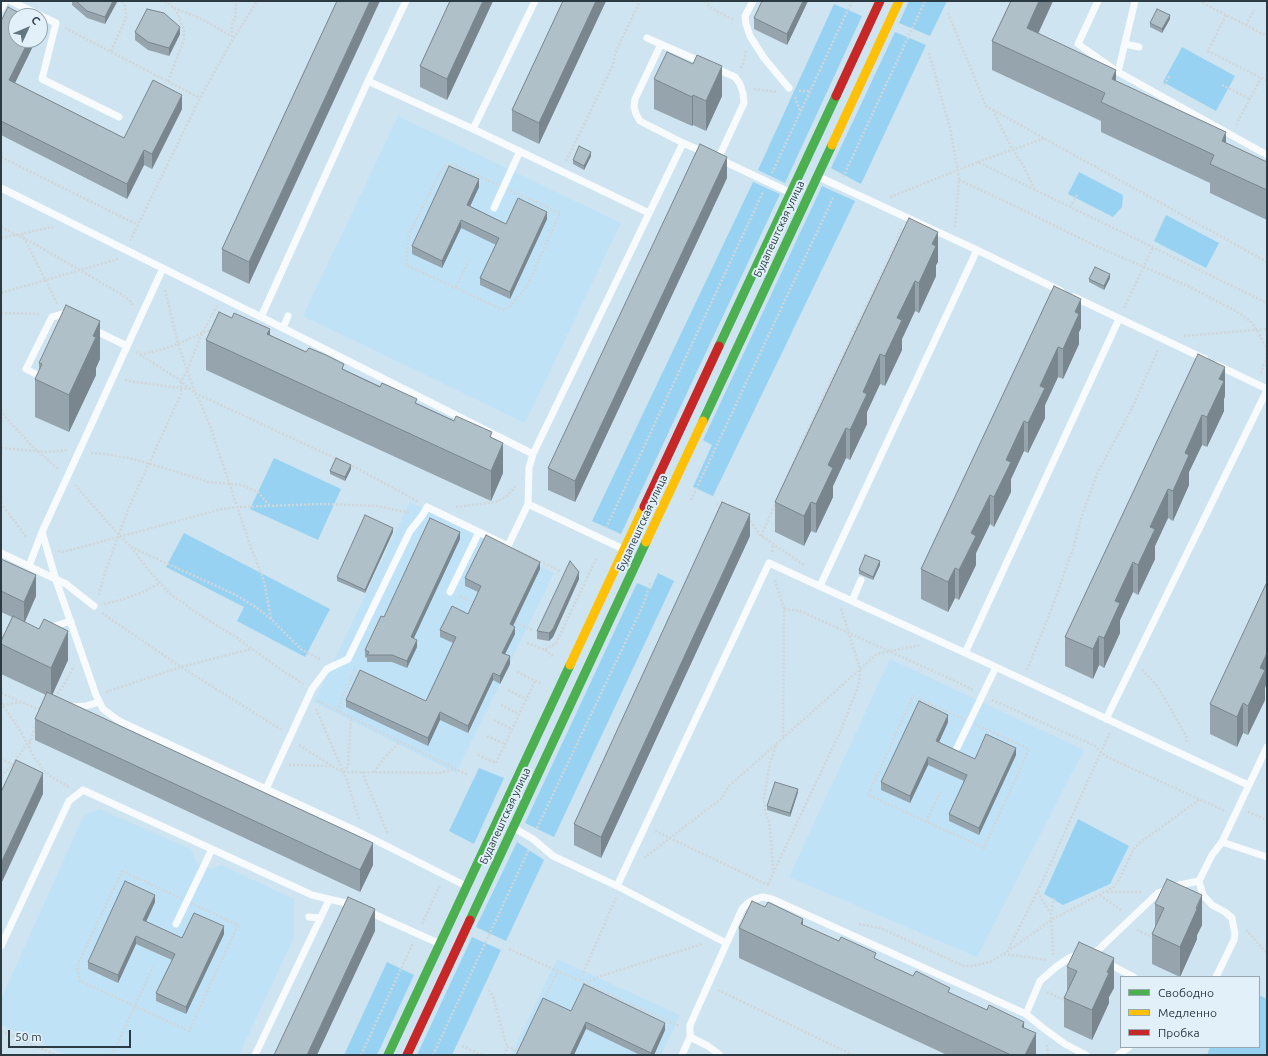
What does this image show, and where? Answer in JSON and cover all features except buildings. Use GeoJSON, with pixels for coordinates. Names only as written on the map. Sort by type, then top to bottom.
{"type":"FeatureCollection","features":[{"type":"Feature","properties":{"kind":"street","name":"Будапештская улица"},"geometry":{"type":"LineString","coordinates":[[388,1055],[447,947],[632,553],[809,173],[880,1]]}},
{"type":"Feature","properties":{"kind":"street","name":"Будапештская улица"},"geometry":{"type":"LineString","coordinates":[[407,1055],[447,947],[798,196],[899,1]]}},
{"type":"Feature","properties":{"kind":"lane"},"geometry":{"type":"LineString","coordinates":[[1,9],[5,1]]}},
{"type":"Feature","properties":{"kind":"lane"},"geometry":{"type":"LineString","coordinates":[[11,1],[56,23],[42,79],[119,117]]}},
{"type":"Feature","properties":{"kind":"lane"},"geometry":{"type":"LineString","coordinates":[[261,317],[406,1]]}},
{"type":"Feature","properties":{"kind":"lane"},"geometry":{"type":"LineString","coordinates":[[473,128],[535,1]]}},
{"type":"Feature","properties":{"kind":"lane"},"geometry":{"type":"LineString","coordinates":[[753,1],[745,16],[750,36],[764,58],[789,88]]}},
{"type":"Feature","properties":{"kind":"lane"},"geometry":{"type":"LineString","coordinates":[[1098,1],[1078,44],[1118,72],[1267,155]]}},
{"type":"Feature","properties":{"kind":"lane"},"geometry":{"type":"LineString","coordinates":[[1118,72],[1135,1]]}},
{"type":"Feature","properties":{"kind":"lane"},"geometry":{"type":"LineString","coordinates":[[647,38],[735,77],[740,84],[744,103],[718,159]]}},
{"type":"Feature","properties":{"kind":"lane"},"geometry":{"type":"LineString","coordinates":[[661,44],[635,99],[634,107],[640,121],[683,143],[798,196]]}},
{"type":"Feature","properties":{"kind":"lane"},"geometry":{"type":"LineString","coordinates":[[1125,44],[1139,47]]}},
{"type":"Feature","properties":{"kind":"lane"},"geometry":{"type":"LineString","coordinates":[[368,81],[473,128],[649,213]]}},
{"type":"Feature","properties":{"kind":"lane"},"geometry":{"type":"LineString","coordinates":[[266,789],[308,696],[327,669],[348,659],[410,531],[427,507],[508,546],[528,504],[529,468],[533,454],[683,143]]}},
{"type":"Feature","properties":{"kind":"lane"},"geometry":{"type":"LineString","coordinates":[[494,208],[520,151]]}},
{"type":"Feature","properties":{"kind":"lane"},"geometry":{"type":"LineString","coordinates":[[809,173],[954,239],[1267,389],[1106,719]]}},
{"type":"Feature","properties":{"kind":"lane"},"geometry":{"type":"LineString","coordinates":[[1,188],[533,454]]}},
{"type":"Feature","properties":{"kind":"lane"},"geometry":{"type":"LineString","coordinates":[[820,586],[977,250]]}},
{"type":"Feature","properties":{"kind":"lane"},"geometry":{"type":"LineString","coordinates":[[29,566],[42,532],[163,268]]}},
{"type":"Feature","properties":{"kind":"lane"},"geometry":{"type":"LineString","coordinates":[[43,378],[26,369],[52,317],[63,314],[77,321]]}},
{"type":"Feature","properties":{"kind":"lane"},"geometry":{"type":"LineString","coordinates":[[283,328],[288,316]]}},
{"type":"Feature","properties":{"kind":"lane"},"geometry":{"type":"LineString","coordinates":[[965,653],[1119,319]]}},
{"type":"Feature","properties":{"kind":"lane"},"geometry":{"type":"LineString","coordinates":[[84,325],[127,346]]}},
{"type":"Feature","properties":{"kind":"lane"},"geometry":{"type":"LineString","coordinates":[[528,504],[632,553]]}},
{"type":"Feature","properties":{"kind":"lane"},"geometry":{"type":"LineString","coordinates":[[42,532],[56,580],[99,702],[103,709],[119,721],[363,834],[474,890]]}},
{"type":"Feature","properties":{"kind":"lane"},"geometry":{"type":"LineString","coordinates":[[450,592],[479,532]]}},
{"type":"Feature","properties":{"kind":"lane"},"geometry":{"type":"LineString","coordinates":[[1,553],[66,584],[94,606]]}},
{"type":"Feature","properties":{"kind":"lane"},"geometry":{"type":"LineString","coordinates":[[619,887],[624,872],[645,826],[769,563],[1248,785]]}},
{"type":"Feature","properties":{"kind":"lane"},"geometry":{"type":"LineString","coordinates":[[852,601],[861,580]]}},
{"type":"Feature","properties":{"kind":"lane"},"geometry":{"type":"LineString","coordinates":[[44,628],[52,628],[71,621]]}},
{"type":"Feature","properties":{"kind":"lane"},"geometry":{"type":"LineString","coordinates":[[957,748],[996,667]]}},
{"type":"Feature","properties":{"kind":"lane"},"geometry":{"type":"LineString","coordinates":[[64,708],[86,706],[99,702]]}},
{"type":"Feature","properties":{"kind":"lane"},"geometry":{"type":"LineString","coordinates":[[1216,976],[1234,940],[1232,918],[1225,912],[1212,905],[1203,895],[1199,881],[1212,855],[1222,842],[1267,747]]}},
{"type":"Feature","properties":{"kind":"lane"},"geometry":{"type":"LineString","coordinates":[[1,946],[69,801],[83,790],[312,895],[354,905],[447,947]]}},
{"type":"Feature","properties":{"kind":"lane"},"geometry":{"type":"LineString","coordinates":[[505,824],[533,839],[553,856],[619,887],[726,943]]}},
{"type":"Feature","properties":{"kind":"lane"},"geometry":{"type":"LineString","coordinates":[[1222,842],[1267,857]]}},
{"type":"Feature","properties":{"kind":"lane"},"geometry":{"type":"LineString","coordinates":[[176,924],[212,849]]}},
{"type":"Feature","properties":{"kind":"lane"},"geometry":{"type":"LineString","coordinates":[[1026,1014],[1040,981],[1056,964],[1081,953],[1097,951],[1158,893],[1179,885],[1199,881]]}},
{"type":"Feature","properties":{"kind":"lane"},"geometry":{"type":"LineString","coordinates":[[682,1055],[690,1037],[690,1026],[742,909],[755,899],[763,897],[772,898],[1026,1014],[1065,1044],[1086,1055]]}},
{"type":"Feature","properties":{"kind":"lane"},"geometry":{"type":"LineString","coordinates":[[255,1055],[329,900]]}},
{"type":"Feature","properties":{"kind":"lane"},"geometry":{"type":"LineString","coordinates":[[309,917],[320,918]]}},
{"type":"Feature","properties":{"kind":"lane"},"geometry":{"type":"LineString","coordinates":[[1097,951],[1111,965],[1132,976]]}},
{"type":"Feature","properties":{"kind":"lane"},"geometry":{"type":"LineString","coordinates":[[690,1037],[708,1046],[720,1055]]}},
{"type":"Feature","properties":{"kind":"lane"},"geometry":{"type":"LineString","coordinates":[[1118,1055],[1128,1048]]}},
{"type":"Feature","properties":{"kind":"path"},"geometry":{"type":"LineString","coordinates":[[111,52],[126,18],[125,6],[122,1]]}},
{"type":"Feature","properties":{"kind":"path"},"geometry":{"type":"LineString","coordinates":[[165,1],[174,8],[206,21],[232,37]]}},
{"type":"Feature","properties":{"kind":"path"},"geometry":{"type":"LineString","coordinates":[[232,37],[236,1]]}},
{"type":"Feature","properties":{"kind":"path"},"geometry":{"type":"LineString","coordinates":[[1,293],[126,256],[126,250],[200,98],[232,37],[257,1]]}},
{"type":"Feature","properties":{"kind":"path"},"geometry":{"type":"LineString","coordinates":[[561,171],[613,65],[615,53],[640,1]]}},
{"type":"Feature","properties":{"kind":"path"},"geometry":{"type":"LineString","coordinates":[[705,1],[712,9],[746,24]]}},
{"type":"Feature","properties":{"kind":"path"},"geometry":{"type":"LineString","coordinates":[[601,538],[852,1]]}},
{"type":"Feature","properties":{"kind":"path"},"geometry":{"type":"LineString","coordinates":[[691,500],[925,1]]}},
{"type":"Feature","properties":{"kind":"path"},"geometry":{"type":"LineString","coordinates":[[1199,1],[1267,36]]}},
{"type":"Feature","properties":{"kind":"path"},"geometry":{"type":"LineString","coordinates":[[168,81],[184,40],[184,30],[174,8]]}},
{"type":"Feature","properties":{"kind":"path"},"geometry":{"type":"LineString","coordinates":[[1246,25],[1254,10]]}},
{"type":"Feature","properties":{"kind":"path"},"geometry":{"type":"LineString","coordinates":[[948,13],[986,106],[1267,262]]}},
{"type":"Feature","properties":{"kind":"path"},"geometry":{"type":"LineString","coordinates":[[1226,15],[1208,51],[1267,81]]}},
{"type":"Feature","properties":{"kind":"path"},"geometry":{"type":"LineString","coordinates":[[56,23],[200,98]]}},
{"type":"Feature","properties":{"kind":"path"},"geometry":{"type":"LineString","coordinates":[[735,77],[744,62],[750,36]]}},
{"type":"Feature","properties":{"kind":"path"},"geometry":{"type":"LineString","coordinates":[[929,53],[950,128],[958,170],[959,180],[954,239]]}},
{"type":"Feature","properties":{"kind":"path"},"geometry":{"type":"LineString","coordinates":[[1231,135],[1261,78]]}},
{"type":"Feature","properties":{"kind":"path"},"geometry":{"type":"LineString","coordinates":[[1222,86],[1250,100]]}},
{"type":"Feature","properties":{"kind":"path"},"geometry":{"type":"LineString","coordinates":[[742,88],[779,92]]}},
{"type":"Feature","properties":{"kind":"path"},"geometry":{"type":"LineString","coordinates":[[789,88],[801,112]]}},
{"type":"Feature","properties":{"kind":"path"},"geometry":{"type":"LineString","coordinates":[[993,110],[1035,190]]}},
{"type":"Feature","properties":{"kind":"path"},"geometry":{"type":"LineString","coordinates":[[875,203],[978,162],[1045,138]]}},
{"type":"Feature","properties":{"kind":"path"},"geometry":{"type":"LineString","coordinates":[[1,157],[138,226]]}},
{"type":"Feature","properties":{"kind":"path"},"geometry":{"type":"LineString","coordinates":[[978,162],[1267,303]]}},
{"type":"Feature","properties":{"kind":"path"},"geometry":{"type":"LineString","coordinates":[[452,164],[560,213],[527,286],[510,306],[503,310],[456,288],[406,264],[409,234],[443,166],[452,164]]}},
{"type":"Feature","properties":{"kind":"path"},"geometry":{"type":"LineString","coordinates":[[959,180],[1017,207],[1077,238],[1188,286],[1210,297],[1250,321],[1265,345],[1267,356],[1258,384]]}},
{"type":"Feature","properties":{"kind":"path"},"geometry":{"type":"LineString","coordinates":[[1070,207],[1078,193]]}},
{"type":"Feature","properties":{"kind":"path"},"geometry":{"type":"LineString","coordinates":[[761,536],[810,424],[897,241],[905,220]]}},
{"type":"Feature","properties":{"kind":"path"},"geometry":{"type":"LineString","coordinates":[[1,238],[62,225],[67,221]]}},
{"type":"Feature","properties":{"kind":"path"},"geometry":{"type":"LineString","coordinates":[[1,227],[25,239],[120,294],[129,300],[141,316]]}},
{"type":"Feature","properties":{"kind":"path"},"geometry":{"type":"LineString","coordinates":[[22,234],[63,314]]}},
{"type":"Feature","properties":{"kind":"path"},"geometry":{"type":"LineString","coordinates":[[1119,319],[1153,247]]}},
{"type":"Feature","properties":{"kind":"path"},"geometry":{"type":"LineString","coordinates":[[456,288],[470,258]]}},
{"type":"Feature","properties":{"kind":"path"},"geometry":{"type":"LineString","coordinates":[[158,278],[164,284],[178,344],[194,393],[364,471],[427,507]]}},
{"type":"Feature","properties":{"kind":"path"},"geometry":{"type":"LineString","coordinates":[[94,606],[129,507],[181,394],[181,382],[202,333],[222,298]]}},
{"type":"Feature","properties":{"kind":"path"},"geometry":{"type":"LineString","coordinates":[[1,313],[33,313],[52,317]]}},
{"type":"Feature","properties":{"kind":"path"},"geometry":{"type":"LineString","coordinates":[[1163,339],[1267,329]]}},
{"type":"Feature","properties":{"kind":"path"},"geometry":{"type":"LineString","coordinates":[[139,355],[178,344],[210,330],[214,332]]}},
{"type":"Feature","properties":{"kind":"path"},"geometry":{"type":"LineString","coordinates":[[127,346],[181,382],[194,393],[200,402],[210,426],[236,507],[264,581],[271,619]]}},
{"type":"Feature","properties":{"kind":"path"},"geometry":{"type":"LineString","coordinates":[[1025,674],[1050,613],[1074,546],[1080,521],[1097,474],[1132,408],[1157,354]]}},
{"type":"Feature","properties":{"kind":"path"},"geometry":{"type":"LineString","coordinates":[[114,376],[134,382],[190,389]]}},
{"type":"Feature","properties":{"kind":"path"},"geometry":{"type":"LineString","coordinates":[[1,410],[17,430],[67,477],[131,547],[169,593],[312,689]]}},
{"type":"Feature","properties":{"kind":"path"},"geometry":{"type":"LineString","coordinates":[[1,448],[55,452],[68,450],[104,454],[150,464],[209,482],[241,486],[258,492],[269,505]]}},
{"type":"Feature","properties":{"kind":"path"},"geometry":{"type":"LineString","coordinates":[[438,513],[462,506],[496,502],[508,496],[529,468]]}},
{"type":"Feature","properties":{"kind":"path"},"geometry":{"type":"LineString","coordinates":[[1,503],[30,542],[37,546]]}},
{"type":"Feature","properties":{"kind":"path"},"geometry":{"type":"LineString","coordinates":[[47,550],[64,552],[222,509],[236,507],[325,504],[377,506],[422,516]]}},
{"type":"Feature","properties":{"kind":"path"},"geometry":{"type":"LineString","coordinates":[[716,504],[722,507]]}},
{"type":"Feature","properties":{"kind":"path"},"geometry":{"type":"LineString","coordinates":[[743,517],[750,520],[761,536],[803,564],[807,569]]}},
{"type":"Feature","properties":{"kind":"path"},"geometry":{"type":"LineString","coordinates":[[773,545],[769,563],[784,609],[783,738]]}},
{"type":"Feature","properties":{"kind":"path"},"geometry":{"type":"LineString","coordinates":[[508,546],[560,571]]}},
{"type":"Feature","properties":{"kind":"path"},"geometry":{"type":"LineString","coordinates":[[131,547],[236,595],[271,619],[302,650],[332,666]]}},
{"type":"Feature","properties":{"kind":"path"},"geometry":{"type":"LineString","coordinates":[[545,650],[556,643],[597,557]]}},
{"type":"Feature","properties":{"kind":"path"},"geometry":{"type":"LineString","coordinates":[[537,829],[645,601],[650,581]]}},
{"type":"Feature","properties":{"kind":"path"},"geometry":{"type":"LineString","coordinates":[[94,606],[124,599],[160,583]]}},
{"type":"Feature","properties":{"kind":"path"},"geometry":{"type":"LineString","coordinates":[[450,592],[477,604]]}},
{"type":"Feature","properties":{"kind":"path"},"geometry":{"type":"LineString","coordinates":[[768,884],[840,732],[859,684],[860,670],[838,594]]}},
{"type":"Feature","properties":{"kind":"path"},"geometry":{"type":"LineString","coordinates":[[94,606],[181,667],[281,730]]}},
{"type":"Feature","properties":{"kind":"path"},"geometry":{"type":"LineString","coordinates":[[784,609],[800,611],[955,680],[982,695],[1095,746],[1105,756],[1235,815]]}},
{"type":"Feature","properties":{"kind":"path"},"geometry":{"type":"LineString","coordinates":[[511,620],[532,630]]}},
{"type":"Feature","properties":{"kind":"path"},"geometry":{"type":"LineString","coordinates":[[1,634],[13,632]]}},
{"type":"Feature","properties":{"kind":"path"},"geometry":{"type":"LineString","coordinates":[[624,872],[634,866],[722,798],[728,786],[877,654],[940,641]]}},
{"type":"Feature","properties":{"kind":"path"},"geometry":{"type":"LineString","coordinates":[[527,643],[545,650],[556,658]]}},
{"type":"Feature","properties":{"kind":"path"},"geometry":{"type":"LineString","coordinates":[[99,694],[181,667],[252,649]]}},
{"type":"Feature","properties":{"kind":"path"},"geometry":{"type":"LineString","coordinates":[[54,698],[65,683],[81,651]]}},
{"type":"Feature","properties":{"kind":"path"},"geometry":{"type":"LineString","coordinates":[[337,710],[358,664]]}},
{"type":"Feature","properties":{"kind":"path"},"geometry":{"type":"LineString","coordinates":[[1141,670],[1155,683],[1162,694],[1186,736],[1189,751]]}},
{"type":"Feature","properties":{"kind":"path"},"geometry":{"type":"LineString","coordinates":[[517,672],[543,685]]}},
{"type":"Feature","properties":{"kind":"path"},"geometry":{"type":"LineString","coordinates":[[478,755],[496,763],[535,681]]}},
{"type":"Feature","properties":{"kind":"path"},"geometry":{"type":"LineString","coordinates":[[508,690],[526,699]]}},
{"type":"Feature","properties":{"kind":"path"},"geometry":{"type":"LineString","coordinates":[[1,693],[39,708],[64,708]]}},
{"type":"Feature","properties":{"kind":"path"},"geometry":{"type":"LineString","coordinates":[[308,696],[468,775]]}},
{"type":"Feature","properties":{"kind":"path"},"geometry":{"type":"LineString","coordinates":[[308,696],[315,706],[344,772],[363,834]]}},
{"type":"Feature","properties":{"kind":"path"},"geometry":{"type":"LineString","coordinates":[[914,696],[1029,750],[984,848],[926,822],[868,795],[914,696]]}},
{"type":"Feature","properties":{"kind":"path"},"geometry":{"type":"LineString","coordinates":[[22,702],[2,704],[20,730],[35,759],[50,776],[81,792]]}},
{"type":"Feature","properties":{"kind":"path"},"geometry":{"type":"LineString","coordinates":[[501,705],[519,714]]}},
{"type":"Feature","properties":{"kind":"path"},"geometry":{"type":"LineString","coordinates":[[38,714],[39,708]]}},
{"type":"Feature","properties":{"kind":"path"},"geometry":{"type":"LineString","coordinates":[[344,772],[348,766],[351,717]]}},
{"type":"Feature","properties":{"kind":"path"},"geometry":{"type":"LineString","coordinates":[[29,748],[35,724],[38,719]]}},
{"type":"Feature","properties":{"kind":"path"},"geometry":{"type":"LineString","coordinates":[[494,720],[512,729]]}},
{"type":"Feature","properties":{"kind":"path"},"geometry":{"type":"LineString","coordinates":[[1007,952],[1038,892],[1114,722]]}},
{"type":"Feature","properties":{"kind":"path"},"geometry":{"type":"LineString","coordinates":[[290,736],[296,743],[331,766],[344,772],[439,773],[456,769]]}},
{"type":"Feature","properties":{"kind":"path"},"geometry":{"type":"LineString","coordinates":[[487,736],[505,744]]}},
{"type":"Feature","properties":{"kind":"path"},"geometry":{"type":"LineString","coordinates":[[1,776],[31,740]]}},
{"type":"Feature","properties":{"kind":"path"},"geometry":{"type":"LineString","coordinates":[[374,772],[385,756],[400,742]]}},
{"type":"Feature","properties":{"kind":"path"},"geometry":{"type":"LineString","coordinates":[[774,871],[769,822],[765,811],[764,798],[770,763],[777,743]]}},
{"type":"Feature","properties":{"kind":"path"},"geometry":{"type":"LineString","coordinates":[[1,758],[20,769]]}},
{"type":"Feature","properties":{"kind":"path"},"geometry":{"type":"LineString","coordinates":[[277,765],[331,766]]}},
{"type":"Feature","properties":{"kind":"path"},"geometry":{"type":"LineString","coordinates":[[362,772],[394,850]]}},
{"type":"Feature","properties":{"kind":"path"},"geometry":{"type":"LineString","coordinates":[[43,775],[50,776]]}},
{"type":"Feature","properties":{"kind":"path"},"geometry":{"type":"LineString","coordinates":[[926,822],[940,792]]}},
{"type":"Feature","properties":{"kind":"path"},"geometry":{"type":"LineString","coordinates":[[854,923],[880,928],[964,966],[972,966],[990,962],[1007,952],[1051,920],[1114,887],[1117,884],[1133,850],[1138,844],[1200,799]]}},
{"type":"Feature","properties":{"kind":"path"},"geometry":{"type":"LineString","coordinates":[[1238,807],[1267,820]]}},
{"type":"Feature","properties":{"kind":"path"},"geometry":{"type":"LineString","coordinates":[[645,826],[774,888]]}},
{"type":"Feature","properties":{"kind":"path"},"geometry":{"type":"LineString","coordinates":[[433,1055],[529,850]]}},
{"type":"Feature","properties":{"kind":"path"},"geometry":{"type":"LineString","coordinates":[[122,871],[238,925],[189,1031],[134,1006],[80,981],[77,966],[122,871]]}},
{"type":"Feature","properties":{"kind":"path"},"geometry":{"type":"LineString","coordinates":[[580,980],[619,887]]}},
{"type":"Feature","properties":{"kind":"path"},"geometry":{"type":"LineString","coordinates":[[1038,892],[1051,914]]}},
{"type":"Feature","properties":{"kind":"path"},"geometry":{"type":"LineString","coordinates":[[1107,892],[1158,893]]}},
{"type":"Feature","properties":{"kind":"path"},"geometry":{"type":"LineString","coordinates":[[1100,895],[1132,918]]}},
{"type":"Feature","properties":{"kind":"path"},"geometry":{"type":"LineString","coordinates":[[1004,954],[1056,964],[1053,954],[1051,920],[1054,898]]}},
{"type":"Feature","properties":{"kind":"path"},"geometry":{"type":"LineString","coordinates":[[1232,918],[1267,953]]}},
{"type":"Feature","properties":{"kind":"path"},"geometry":{"type":"LineString","coordinates":[[1125,924],[1159,940]]}},
{"type":"Feature","properties":{"kind":"path"},"geometry":{"type":"LineString","coordinates":[[585,983],[598,977],[718,939]]}},
{"type":"Feature","properties":{"kind":"path"},"geometry":{"type":"LineString","coordinates":[[509,949],[680,1026],[690,1026]]}},
{"type":"Feature","properties":{"kind":"path"},"geometry":{"type":"LineString","coordinates":[[112,1055],[153,967]]}},
{"type":"Feature","properties":{"kind":"path"},"geometry":{"type":"LineString","coordinates":[[361,1055],[401,969]]}},
{"type":"Feature","properties":{"kind":"path"},"geometry":{"type":"LineString","coordinates":[[542,1004],[558,970]]}},
{"type":"Feature","properties":{"kind":"path"},"geometry":{"type":"LineString","coordinates":[[1037,987],[1070,1003]]}},
{"type":"Feature","properties":{"kind":"path"},"geometry":{"type":"LineString","coordinates":[[489,990],[493,996],[505,1041],[508,1046],[519,1051],[522,1044]]}},
{"type":"Feature","properties":{"kind":"path"},"geometry":{"type":"LineString","coordinates":[[717,990],[852,1055]]}},
{"type":"Feature","properties":{"kind":"path"},"geometry":{"type":"LineString","coordinates":[[1,1031],[56,1055]]}},
{"type":"Feature","properties":{"kind":"path"},"geometry":{"type":"LineString","coordinates":[[462,1046],[482,1055]]}},
{"type":"Feature","properties":{"kind":"path"},"geometry":{"type":"LineString","coordinates":[[504,1055],[508,1046]]}},
{"type":"Feature","properties":{"kind":"shaded area"},"geometry":{"type":"Polygon","coordinates":[[[909,1],[947,1],[930,36],[899,23],[909,1]]]}},
{"type":"Feature","properties":{"kind":"shaded area"},"geometry":{"type":"Polygon","coordinates":[[[834,4],[862,16],[785,183],[758,170],[834,4]]]}},
{"type":"Feature","properties":{"kind":"shaded area"},"geometry":{"type":"Polygon","coordinates":[[[895,32],[926,45],[861,184],[831,168],[895,32]]]}},
{"type":"Feature","properties":{"kind":"shaded area"},"geometry":{"type":"Polygon","coordinates":[[[1182,47],[1235,76],[1216,111],[1163,82],[1182,47]]]}},
{"type":"Feature","properties":{"kind":"shaded area"},"geometry":{"type":"Polygon","coordinates":[[[398,116],[621,223],[525,423],[303,316],[398,116]]]}},
{"type":"Feature","properties":{"kind":"shaded area"},"geometry":{"type":"Polygon","coordinates":[[[1079,172],[1123,195],[1122,207],[1113,217],[1068,194],[1079,172]]]}},
{"type":"Feature","properties":{"kind":"shaded area"},"geometry":{"type":"Polygon","coordinates":[[[753,182],[780,194],[621,534],[592,521],[753,182]]]}},
{"type":"Feature","properties":{"kind":"shaded area"},"geometry":{"type":"Polygon","coordinates":[[[822,186],[855,201],[713,496],[693,487],[712,445],[703,440],[822,186]]]}},
{"type":"Feature","properties":{"kind":"shaded area"},"geometry":{"type":"Polygon","coordinates":[[[1166,215],[1219,243],[1206,268],[1154,241],[1166,215]]]}},
{"type":"Feature","properties":{"kind":"shaded area"},"geometry":{"type":"Polygon","coordinates":[[[274,458],[341,489],[318,540],[250,509],[274,458]]]}},
{"type":"Feature","properties":{"kind":"shaded area"},"geometry":{"type":"Polygon","coordinates":[[[410,502],[554,573],[456,773],[314,702],[410,502]]]}},
{"type":"Feature","properties":{"kind":"shaded area"},"geometry":{"type":"Polygon","coordinates":[[[184,533],[330,609],[305,657],[237,621],[244,607],[166,567],[184,533]]]}},
{"type":"Feature","properties":{"kind":"shaded area"},"geometry":{"type":"Polygon","coordinates":[[[658,573],[674,581],[554,837],[525,823],[637,583],[651,589],[658,573]]]}},
{"type":"Feature","properties":{"kind":"shaded area"},"geometry":{"type":"Polygon","coordinates":[[[890,659],[1084,750],[977,957],[789,877],[890,659]]]}},
{"type":"Feature","properties":{"kind":"shaded area"},"geometry":{"type":"Polygon","coordinates":[[[479,768],[504,778],[474,844],[449,831],[479,768]]]}},
{"type":"Feature","properties":{"kind":"shaded area"},"geometry":{"type":"Polygon","coordinates":[[[100,809],[191,849],[196,862],[203,866],[211,869],[222,865],[294,899],[294,937],[239,1055],[67,1055],[1,1025],[1,999],[84,815],[100,809]]]}},
{"type":"Feature","properties":{"kind":"shaded area"},"geometry":{"type":"Polygon","coordinates":[[[1078,819],[1129,846],[1110,884],[1063,905],[1044,894],[1078,819]]]}},
{"type":"Feature","properties":{"kind":"shaded area"},"geometry":{"type":"Polygon","coordinates":[[[517,842],[544,860],[506,941],[476,927],[517,842]]]}},
{"type":"Feature","properties":{"kind":"shaded area"},"geometry":{"type":"Polygon","coordinates":[[[472,937],[501,950],[452,1055],[417,1055],[472,937]]]}},
{"type":"Feature","properties":{"kind":"shaded area"},"geometry":{"type":"Polygon","coordinates":[[[557,959],[680,1015],[661,1055],[511,1055],[557,959]]]}},
{"type":"Feature","properties":{"kind":"shaded area"},"geometry":{"type":"Polygon","coordinates":[[[387,962],[414,975],[377,1055],[344,1055],[387,962]]]}},
{"type":"Feature","properties":{"kind":"shaded area"},"geometry":{"type":"Polygon","coordinates":[[[1260,996],[1267,999],[1267,1055],[1207,1055],[1210,1048],[1260,1048],[1260,996]]]}},
{"type":"Feature","properties":{"kind":"traffic: fast"},"geometry":{"type":"LineString","coordinates":[[719,346],[836,96]]}},
{"type":"Feature","properties":{"kind":"traffic: fast"},"geometry":{"type":"LineString","coordinates":[[703,421],[832,145]]}},
{"type":"Feature","properties":{"kind":"traffic: fast"},"geometry":{"type":"LineString","coordinates":[[470,920],[646,542]]}},
{"type":"Feature","properties":{"kind":"traffic: fast"},"geometry":{"type":"LineString","coordinates":[[388,1055],[570,665]]}},
{"type":"Feature","properties":{"kind":"traffic: slow"},"geometry":{"type":"LineString","coordinates":[[832,145],[899,1]]}},
{"type":"Feature","properties":{"kind":"traffic: slow"},"geometry":{"type":"LineString","coordinates":[[646,542],[703,421]]}},
{"type":"Feature","properties":{"kind":"traffic: slow"},"geometry":{"type":"LineString","coordinates":[[570,665],[644,507]]}},
{"type":"Feature","properties":{"kind":"traffic: jam"},"geometry":{"type":"LineString","coordinates":[[836,96],[880,1]]}},
{"type":"Feature","properties":{"kind":"traffic: jam"},"geometry":{"type":"LineString","coordinates":[[644,507],[719,346]]}},
{"type":"Feature","properties":{"kind":"traffic: jam"},"geometry":{"type":"LineString","coordinates":[[407,1055],[470,920]]}}]}
